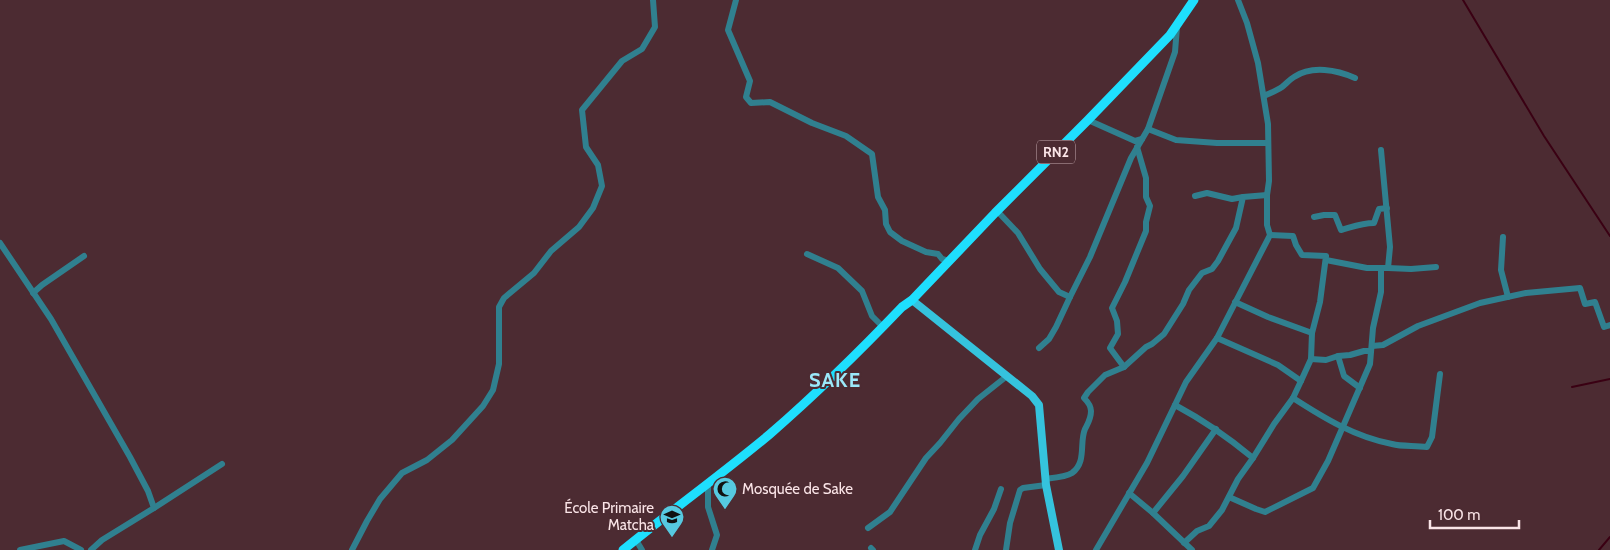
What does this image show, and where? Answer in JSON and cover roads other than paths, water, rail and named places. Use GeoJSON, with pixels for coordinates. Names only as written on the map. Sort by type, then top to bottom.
{"type":"FeatureCollection","features":[{"type":"Feature","properties":{"kind":"highway","name":"RN2"},"geometry":{"type":"LineString","coordinates":[[624,550],[708,484],[832,378],[902,307],[912,300],[1088,120],[1176,28],[1194,0]]}},
{"type":"Feature","properties":{"kind":"main road"},"geometry":{"type":"LineString","coordinates":[[912,300],[1032,396],[1039,405],[1046,482],[1059,550]]}},
{"type":"Feature","properties":{"kind":"street"},"geometry":{"type":"LineString","coordinates":[[352,550],[366,521],[380,499],[402,473],[427,460],[452,440],[483,406],[493,390],[499,364],[500,308],[504,298],[534,273],[551,251],[578,227],[594,208],[602,186],[598,165],[586,147],[582,110],[622,61],[642,49],[656,27],[654,0]]}},
{"type":"Feature","properties":{"kind":"street"},"geometry":{"type":"LineString","coordinates":[[736,0],[728,30],[750,81],[746,97],[751,102],[770,102],[812,123],[846,136],[872,154],[878,197],[885,210],[886,224],[890,232],[902,241],[926,252],[938,254],[942,259],[949,261]]}},
{"type":"Feature","properties":{"kind":"street"},"geometry":{"type":"LineString","coordinates":[[1096,550],[1129,494],[1176,405],[1186,382],[1217,338],[1270,235],[1266,225],[1269,181],[1268,124],[1258,63],[1247,23],[1238,0]]}},
{"type":"Feature","properties":{"kind":"street"},"geometry":{"type":"LineString","coordinates":[[1039,348],[1053,333],[1090,257],[1131,158],[1148,129],[1175,52],[1176,28]]}},
{"type":"Feature","properties":{"kind":"street"},"geometry":{"type":"LineString","coordinates":[[1264,96],[1283,87],[1295,76],[1308,72],[1321,70],[1356,78]]}},
{"type":"Feature","properties":{"kind":"street"},"geometry":{"type":"LineString","coordinates":[[1088,120],[1135,141],[1142,139]]}},
{"type":"Feature","properties":{"kind":"street"},"geometry":{"type":"LineString","coordinates":[[1148,129],[1176,140],[1217,143],[1268,143]]}},
{"type":"Feature","properties":{"kind":"street"},"geometry":{"type":"LineString","coordinates":[[1124,367],[1110,348],[1118,334],[1117,321],[1112,308],[1126,282],[1146,231],[1150,206],[1146,197],[1146,178],[1137,148]]}},
{"type":"Feature","properties":{"kind":"street"},"geometry":{"type":"LineString","coordinates":[[1229,497],[1265,512],[1313,488],[1328,461],[1360,388],[1370,364],[1373,328],[1390,247],[1380,150]]}},
{"type":"Feature","properties":{"kind":"street"},"geometry":{"type":"LineString","coordinates":[[1195,196],[1208,193],[1232,199],[1267,195]]}},
{"type":"Feature","properties":{"kind":"street"},"geometry":{"type":"LineString","coordinates":[[1006,550],[1010,522],[1020,490],[1071,474],[1078,465],[1083,452],[1084,430],[1089,424],[1091,413],[1090,406],[1084,398],[1105,375],[1124,367],[1164,334],[1183,304],[1188,290],[1202,273],[1212,269],[1218,261],[1236,228],[1243,197]]}},
{"type":"Feature","properties":{"kind":"street"},"geometry":{"type":"LineString","coordinates":[[1314,217],[1335,215],[1340,230],[1356,227],[1362,223],[1374,223],[1379,210],[1387,208]]}},
{"type":"Feature","properties":{"kind":"street"},"geometry":{"type":"LineString","coordinates":[[995,213],[999,213],[1018,233],[1040,269],[1059,292],[1070,297]]}},
{"type":"Feature","properties":{"kind":"street"},"geometry":{"type":"LineString","coordinates":[[1184,543],[1197,531],[1209,526],[1222,510],[1238,479],[1292,398],[1311,359],[1312,334],[1320,302],[1326,256],[1302,255],[1293,236],[1270,235]]}},
{"type":"Feature","properties":{"kind":"street"},"geometry":{"type":"LineString","coordinates":[[1503,237],[1501,270],[1508,297]]}},
{"type":"Feature","properties":{"kind":"street"},"geometry":{"type":"LineString","coordinates":[[0,243],[51,318],[148,491],[154,508]]}},
{"type":"Feature","properties":{"kind":"street"},"geometry":{"type":"LineString","coordinates":[[807,254],[838,268],[862,292],[872,316],[883,327]]}},
{"type":"Feature","properties":{"kind":"street"},"geometry":{"type":"LineString","coordinates":[[33,293],[84,256]]}},
{"type":"Feature","properties":{"kind":"street"},"geometry":{"type":"LineString","coordinates":[[1326,260],[1356,267],[1411,269],[1436,266]]}},
{"type":"Feature","properties":{"kind":"street"},"geometry":{"type":"LineString","coordinates":[[1311,359],[1326,360],[1364,351],[1383,345],[1418,326],[1480,303],[1542,291],[1580,288],[1584,304],[1595,302],[1604,327],[1610,325]]}},
{"type":"Feature","properties":{"kind":"street"},"geometry":{"type":"LineString","coordinates":[[1235,302],[1312,334]]}},
{"type":"Feature","properties":{"kind":"street"},"geometry":{"type":"LineString","coordinates":[[1217,338],[1278,365],[1301,382]]}},
{"type":"Feature","properties":{"kind":"street"},"geometry":{"type":"LineString","coordinates":[[1338,356],[1344,376],[1360,388]]}},
{"type":"Feature","properties":{"kind":"street"},"geometry":{"type":"LineString","coordinates":[[1292,398],[1328,420],[1368,438],[1394,445],[1427,447],[1432,437],[1440,374]]}},
{"type":"Feature","properties":{"kind":"street"},"geometry":{"type":"LineString","coordinates":[[868,528],[890,512],[926,458],[940,444],[959,419],[978,399],[1007,376]]}},
{"type":"Feature","properties":{"kind":"street"},"geometry":{"type":"LineString","coordinates":[[1176,405],[1216,429],[1253,458]]}},
{"type":"Feature","properties":{"kind":"street"},"geometry":{"type":"LineString","coordinates":[[1153,513],[1183,476],[1216,429]]}},
{"type":"Feature","properties":{"kind":"street"},"geometry":{"type":"LineString","coordinates":[[91,550],[102,540],[222,464]]}},
{"type":"Feature","properties":{"kind":"street"},"geometry":{"type":"LineString","coordinates":[[708,484],[708,507],[717,535],[712,550]]}},
{"type":"Feature","properties":{"kind":"street"},"geometry":{"type":"LineString","coordinates":[[975,550],[1001,489]]}},
{"type":"Feature","properties":{"kind":"street"},"geometry":{"type":"LineString","coordinates":[[1129,494],[1153,513],[1192,550]]}},
{"type":"Feature","properties":{"kind":"street"},"geometry":{"type":"LineString","coordinates":[[636,540],[642,550]]}},
{"type":"Feature","properties":{"kind":"street"},"geometry":{"type":"LineString","coordinates":[[20,550],[64,541],[81,550]]}},
{"type":"Feature","properties":{"kind":"waterway"},"geometry":{"type":"LineString","coordinates":[[1463,0],[1544,136],[1610,236]]}},
{"type":"Feature","properties":{"kind":"waterway"},"geometry":{"type":"LineString","coordinates":[[1572,387],[1610,379]]}},
{"type":"Feature","properties":{"kind":"waterway"},"geometry":{"type":"LineString","coordinates":[[1599,550],[1610,537]]}},
{"type":"Feature","properties":{"kind":"place","name":"Mosquée de Sake"},"geometry":{"type":"Point","coordinates":[725,510]}},
{"type":"Feature","properties":{"kind":"place","name":"École Primaire Matcha"},"geometry":{"type":"Point","coordinates":[672,538]}},
{"type":"Feature","properties":{"kind":"district","name":"SAKE"},"geometry":{"type":"Point","coordinates":[835,380]}}]}
